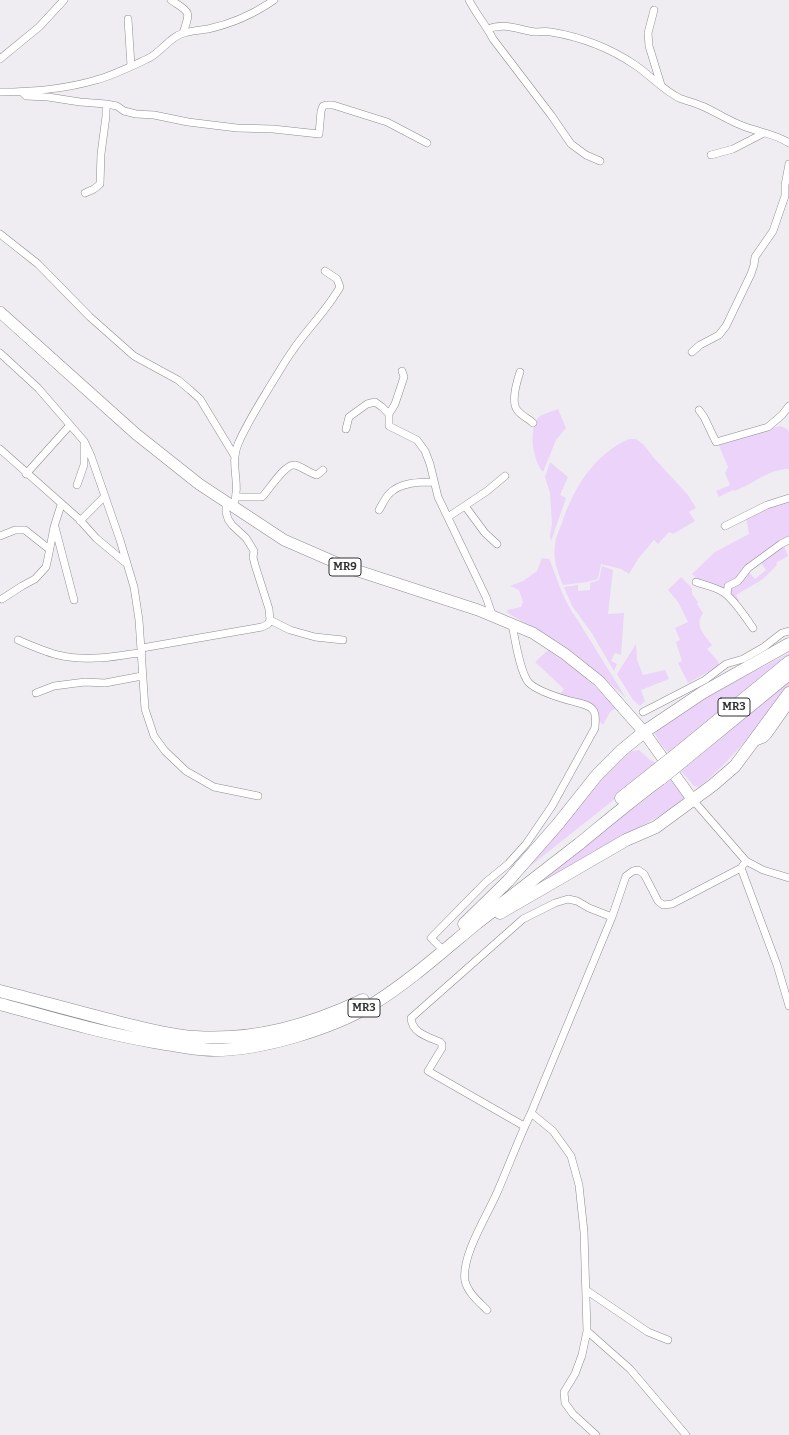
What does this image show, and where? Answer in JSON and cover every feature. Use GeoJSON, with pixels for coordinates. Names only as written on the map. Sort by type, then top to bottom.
{"type":"FeatureCollection","features":[{"type":"Feature","properties":{"kind":"highway"},"geometry":{"type":"LineString","coordinates":[[466,927],[558,824],[597,775],[621,751],[644,732],[702,693],[789,644]]}},
{"type":"Feature","properties":{"kind":"highway","name":"MR3"},"geometry":{"type":"LineString","coordinates":[[681,756],[789,662]]}},
{"type":"Feature","properties":{"kind":"highway","name":"MR3"},"geometry":{"type":"LineString","coordinates":[[0,1004],[128,1037],[193,1049],[215,1050],[234,1049],[272,1043],[345,1018],[372,1004],[420,971],[466,927],[575,836],[789,674]]}},
{"type":"Feature","properties":{"kind":"highway"},"geometry":{"type":"LineString","coordinates":[[466,927],[530,896],[626,840],[656,827],[713,785],[735,766],[789,693]]}},
{"type":"Feature","properties":{"kind":"highway","name":"MR3"},"geometry":{"type":"LineString","coordinates":[[0,991],[82,1013],[168,1033],[194,1037],[250,1036],[292,1028],[342,1010],[368,997],[416,966],[439,946],[466,927]]}},
{"type":"Feature","properties":{"kind":"main road","name":"MR9"},"geometry":{"type":"LineString","coordinates":[[0,312],[136,434],[199,484],[232,502],[284,540],[346,568],[478,610],[533,633],[565,654],[599,681],[644,732],[692,799]]}},
{"type":"Feature","properties":{"kind":"street"},"geometry":{"type":"LineString","coordinates":[[0,59],[38,27],[64,0]]}},
{"type":"Feature","properties":{"kind":"street"},"geometry":{"type":"LineString","coordinates":[[171,0],[188,12],[189,16],[183,33]]}},
{"type":"Feature","properties":{"kind":"street"},"geometry":{"type":"LineString","coordinates":[[0,92],[22,92],[69,86],[98,80],[153,56],[176,36],[238,20],[266,6],[274,0]]}},
{"type":"Feature","properties":{"kind":"street"},"geometry":{"type":"LineString","coordinates":[[469,0],[493,39],[570,144],[576,149],[600,162]]}},
{"type":"Feature","properties":{"kind":"street"},"geometry":{"type":"LineString","coordinates":[[654,10],[648,33],[649,46],[661,85]]}},
{"type":"Feature","properties":{"kind":"street"},"geometry":{"type":"LineString","coordinates":[[128,19],[131,66]]}},
{"type":"Feature","properties":{"kind":"street"},"geometry":{"type":"LineString","coordinates":[[488,29],[494,26],[510,26],[535,32],[549,32],[574,37],[597,45],[618,54],[636,65],[679,98],[703,106],[724,118],[744,126],[782,138],[789,143]]}},
{"type":"Feature","properties":{"kind":"street"},"geometry":{"type":"LineString","coordinates":[[22,92],[26,96],[106,104],[117,106],[124,111],[136,114],[154,115],[182,121],[237,128],[273,129],[319,134],[321,111],[323,106],[333,105],[387,122],[427,143]]}},
{"type":"Feature","properties":{"kind":"street"},"geometry":{"type":"LineString","coordinates":[[85,193],[97,188],[100,184],[106,104]]}},
{"type":"Feature","properties":{"kind":"street"},"geometry":{"type":"LineString","coordinates":[[711,156],[733,150],[764,133]]}},
{"type":"Feature","properties":{"kind":"street"},"geometry":{"type":"LineString","coordinates":[[692,352],[700,345],[719,335],[729,320],[751,274],[755,257],[773,231],[783,205],[789,164]]}},
{"type":"Feature","properties":{"kind":"street"},"geometry":{"type":"LineString","coordinates":[[0,234],[38,264],[90,317],[134,356],[178,380],[200,399],[234,455],[237,481],[232,502],[226,512],[232,525],[246,538],[254,551],[253,557],[269,609],[270,620],[268,624],[262,627],[96,658],[64,657],[40,650],[18,640]]}},
{"type":"Feature","properties":{"kind":"street"},"geometry":{"type":"LineString","coordinates":[[234,455],[259,405],[293,350],[323,313],[340,287],[337,279],[325,271]]}},
{"type":"Feature","properties":{"kind":"street"},"geometry":{"type":"LineString","coordinates":[[0,353],[38,388],[84,441],[91,456],[134,587],[142,650],[142,676],[145,709],[154,736],[165,751],[186,772],[214,787],[258,796]]}},
{"type":"Feature","properties":{"kind":"street"},"geometry":{"type":"LineString","coordinates":[[402,371],[404,377],[395,404],[389,414],[389,426],[417,440],[425,451],[430,464],[438,497],[486,597],[493,617]]}},
{"type":"Feature","properties":{"kind":"street"},"geometry":{"type":"LineString","coordinates":[[520,372],[516,383],[515,407],[533,423]]}},
{"type":"Feature","properties":{"kind":"street"},"geometry":{"type":"LineString","coordinates":[[346,429],[349,417],[367,404],[375,402],[389,414]]}},
{"type":"Feature","properties":{"kind":"street"},"geometry":{"type":"LineString","coordinates":[[699,410],[716,442],[768,427],[782,415],[789,406]]}},
{"type":"Feature","properties":{"kind":"street"},"geometry":{"type":"LineString","coordinates":[[26,474],[70,425]]}},
{"type":"Feature","properties":{"kind":"street"},"geometry":{"type":"LineString","coordinates":[[78,485],[84,465],[84,441]]}},
{"type":"Feature","properties":{"kind":"street"},"geometry":{"type":"LineString","coordinates":[[0,449],[26,474],[80,520],[96,538],[127,564]]}},
{"type":"Feature","properties":{"kind":"street"},"geometry":{"type":"LineString","coordinates":[[232,502],[262,497],[283,470],[289,465],[293,464],[311,474],[318,474],[323,470]]}},
{"type":"Feature","properties":{"kind":"street"},"geometry":{"type":"LineString","coordinates":[[448,517],[505,476]]}},
{"type":"Feature","properties":{"kind":"street"},"geometry":{"type":"LineString","coordinates":[[379,510],[389,494],[402,486],[418,482],[434,482]]}},
{"type":"Feature","properties":{"kind":"street"},"geometry":{"type":"LineString","coordinates":[[80,520],[105,496]]}},
{"type":"Feature","properties":{"kind":"street"},"geometry":{"type":"LineString","coordinates":[[725,526],[766,505],[789,498]]}},
{"type":"Feature","properties":{"kind":"street"},"geometry":{"type":"LineString","coordinates":[[2,599],[39,575],[46,567],[49,549],[61,505]]}},
{"type":"Feature","properties":{"kind":"street"},"geometry":{"type":"LineString","coordinates":[[465,506],[481,528],[496,544]]}},
{"type":"Feature","properties":{"kind":"street"},"geometry":{"type":"LineString","coordinates":[[55,525],[74,600]]}},
{"type":"Feature","properties":{"kind":"street"},"geometry":{"type":"LineString","coordinates":[[0,536],[15,530],[25,530],[33,534],[49,549]]}},
{"type":"Feature","properties":{"kind":"street"},"geometry":{"type":"LineString","coordinates":[[727,595],[728,586],[738,581],[748,568],[781,544],[789,540]]}},
{"type":"Feature","properties":{"kind":"street"},"geometry":{"type":"LineString","coordinates":[[696,582],[722,591],[727,595],[753,628]]}},
{"type":"Feature","properties":{"kind":"street"},"geometry":{"type":"LineString","coordinates":[[270,620],[290,630],[315,637],[343,640]]}},
{"type":"Feature","properties":{"kind":"street"},"geometry":{"type":"LineString","coordinates":[[439,946],[431,938],[486,882],[508,864],[526,844],[552,806],[595,728],[596,715],[593,709],[539,689],[529,683],[524,674],[512,624]]}},
{"type":"Feature","properties":{"kind":"street"},"geometry":{"type":"LineString","coordinates":[[643,712],[705,680],[726,664],[743,659],[764,647],[782,633],[789,631]]}},
{"type":"Feature","properties":{"kind":"street"},"geometry":{"type":"LineString","coordinates":[[36,693],[54,686],[85,682],[105,683],[142,676]]}},
{"type":"Feature","properties":{"kind":"street"},"geometry":{"type":"LineString","coordinates":[[751,743],[764,739],[768,735],[789,705]]}},
{"type":"Feature","properties":{"kind":"street"},"geometry":{"type":"LineString","coordinates":[[692,799],[746,861],[763,870],[789,878]]}},
{"type":"Feature","properties":{"kind":"street"},"geometry":{"type":"LineString","coordinates":[[487,1310],[468,1289],[465,1281],[464,1268],[481,1224],[495,1196],[524,1126],[531,1113],[612,917],[626,876],[633,870],[638,870],[644,874],[658,901],[663,905],[672,904],[740,868],[746,861]]}},
{"type":"Feature","properties":{"kind":"street"},"geometry":{"type":"LineString","coordinates":[[740,868],[778,965],[789,1006]]}},
{"type":"Feature","properties":{"kind":"street"},"geometry":{"type":"LineString","coordinates":[[524,1126],[428,1071],[442,1048],[442,1044],[421,1034],[411,1022],[411,1018],[523,918],[555,903],[568,899],[577,901],[589,908],[612,917]]}},
{"type":"Feature","properties":{"kind":"street"},"geometry":{"type":"LineString","coordinates":[[454,916],[466,927]]}},
{"type":"Feature","properties":{"kind":"street"},"geometry":{"type":"LineString","coordinates":[[531,1113],[553,1132],[571,1156],[579,1185],[584,1232],[587,1331],[582,1355],[575,1374],[564,1392],[565,1403],[573,1414],[596,1435]]}},
{"type":"Feature","properties":{"kind":"street"},"geometry":{"type":"LineString","coordinates":[[586,1290],[648,1332],[668,1340]]}},
{"type":"Feature","properties":{"kind":"street"},"geometry":{"type":"LineString","coordinates":[[587,1331],[630,1369],[686,1435]]}},
{"type":"Feature","properties":{"kind":"shaded area"},"geometry":{"type":"Polygon","coordinates":[[[558,409],[566,428],[556,440],[543,472],[539,467],[534,452],[534,428],[536,421],[540,416],[558,409]]]}},
{"type":"Feature","properties":{"kind":"shaded area"},"geometry":{"type":"Polygon","coordinates":[[[780,426],[787,429],[789,432],[789,469],[767,474],[741,488],[719,497],[716,491],[730,485],[725,473],[728,467],[718,443],[780,426]]]}},
{"type":"Feature","properties":{"kind":"shaded area"},"geometry":{"type":"Polygon","coordinates":[[[629,439],[636,439],[644,445],[688,495],[696,508],[689,512],[695,521],[673,534],[669,532],[658,544],[654,540],[638,559],[629,574],[621,569],[601,564],[598,579],[563,585],[556,565],[555,544],[572,498],[586,474],[595,463],[605,454],[629,439]]]}},
{"type":"Feature","properties":{"kind":"shaded area"},"geometry":{"type":"Polygon","coordinates":[[[550,462],[568,477],[560,495],[566,498],[551,541],[550,536],[552,524],[550,493],[545,477],[550,462]]]}},
{"type":"Feature","properties":{"kind":"shaded area"},"geometry":{"type":"Polygon","coordinates":[[[789,499],[789,538],[778,544],[726,593],[700,581],[692,574],[715,552],[749,534],[746,517],[789,499]]]}},
{"type":"Feature","properties":{"kind":"shaded area"},"geometry":{"type":"Polygon","coordinates":[[[784,546],[788,556],[776,563],[777,565],[763,579],[736,595],[739,600],[737,602],[729,595],[729,587],[748,571],[755,579],[766,570],[761,563],[764,559],[784,546]]]}},
{"type":"Feature","properties":{"kind":"shaded area"},"geometry":{"type":"Polygon","coordinates":[[[542,558],[549,559],[568,606],[626,698],[567,648],[508,613],[507,610],[521,607],[523,602],[519,590],[510,586],[523,581],[537,571],[542,558]]]}},
{"type":"Feature","properties":{"kind":"shaded area"},"geometry":{"type":"Polygon","coordinates":[[[602,566],[613,570],[608,614],[624,613],[621,655],[615,653],[611,661],[617,664],[614,671],[591,632],[572,606],[564,587],[578,585],[578,591],[590,590],[590,583],[599,580],[602,566]]]}},
{"type":"Feature","properties":{"kind":"shaded area"},"geometry":{"type":"Polygon","coordinates":[[[681,577],[692,588],[692,594],[703,613],[699,622],[701,630],[712,645],[707,649],[718,661],[719,666],[688,683],[678,663],[682,661],[676,642],[680,640],[675,628],[688,622],[678,602],[668,590],[681,577]]]}},
{"type":"Feature","properties":{"kind":"shaded area"},"geometry":{"type":"Polygon","coordinates":[[[636,644],[637,660],[643,675],[665,670],[669,679],[641,690],[645,701],[640,706],[633,700],[617,674],[636,644]]]}},
{"type":"Feature","properties":{"kind":"shaded area"},"geometry":{"type":"Polygon","coordinates":[[[548,650],[584,677],[616,708],[610,712],[603,725],[597,718],[595,712],[560,694],[564,689],[535,662],[548,650]]]}},
{"type":"Feature","properties":{"kind":"shaded area"},"geometry":{"type":"Polygon","coordinates":[[[789,653],[789,658],[671,755],[662,746],[655,734],[668,721],[717,691],[789,653]]]}},
{"type":"Feature","properties":{"kind":"shaded area"},"geometry":{"type":"Polygon","coordinates":[[[789,682],[789,687],[735,752],[699,787],[694,786],[681,771],[789,682]]]}},
{"type":"Feature","properties":{"kind":"shaded area"},"geometry":{"type":"Polygon","coordinates":[[[639,750],[650,760],[659,764],[529,867],[605,776],[628,754],[632,751],[639,750]]]}},
{"type":"Feature","properties":{"kind":"shaded area"},"geometry":{"type":"Polygon","coordinates":[[[671,780],[683,794],[685,799],[665,813],[538,884],[616,821],[671,780]]]}}]}
